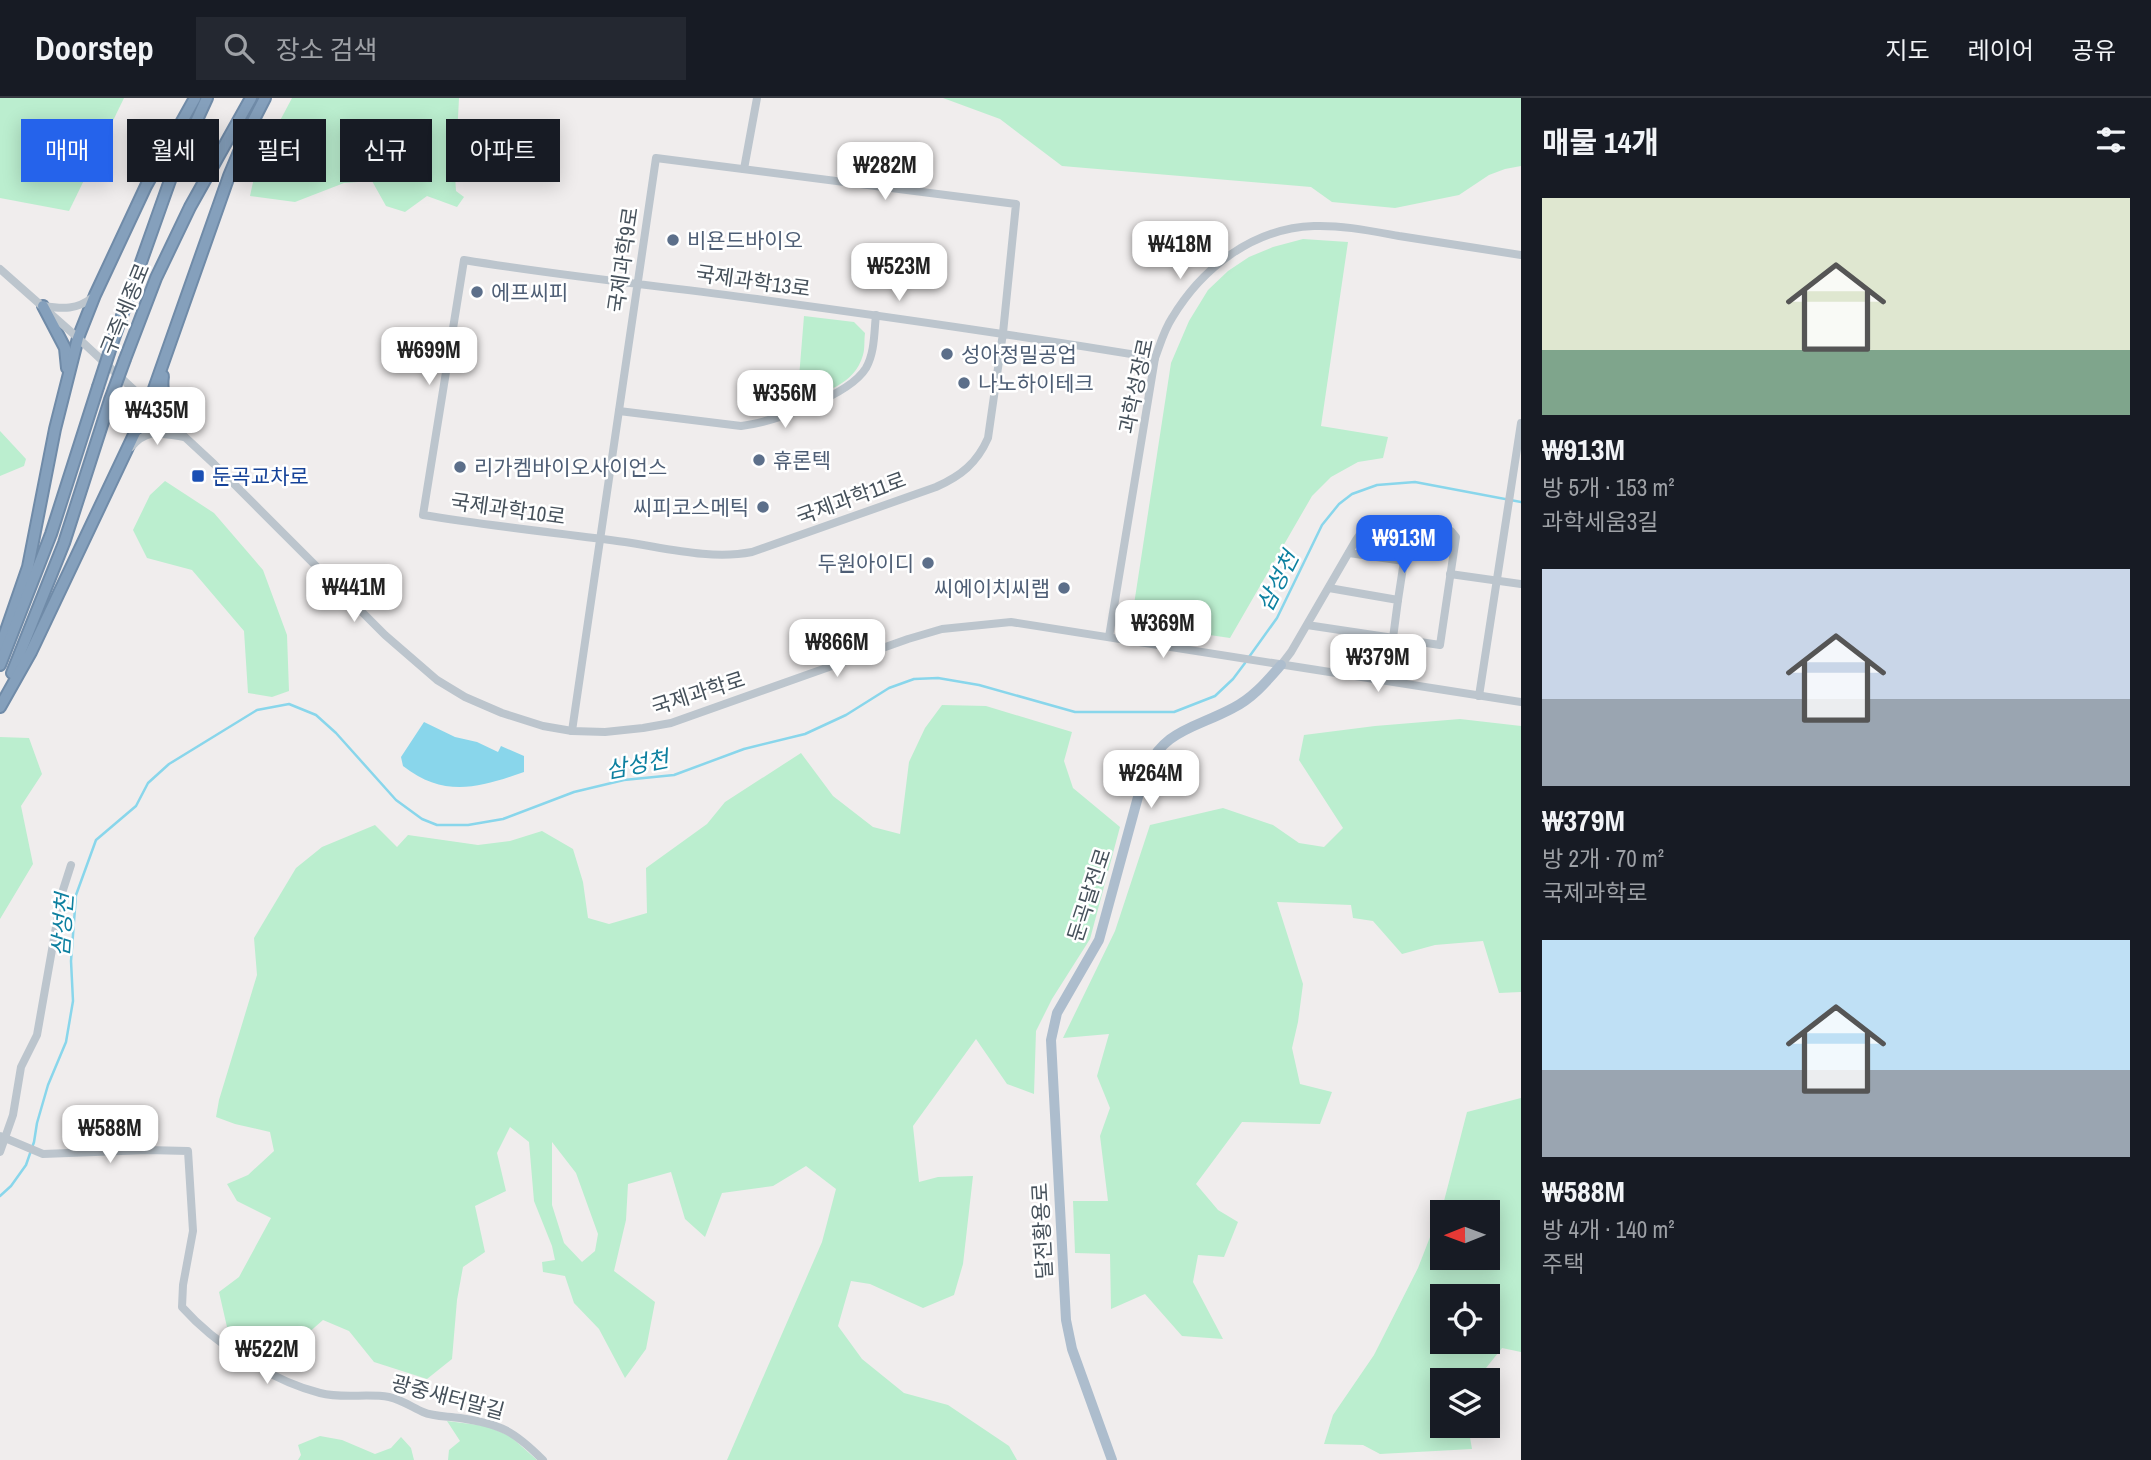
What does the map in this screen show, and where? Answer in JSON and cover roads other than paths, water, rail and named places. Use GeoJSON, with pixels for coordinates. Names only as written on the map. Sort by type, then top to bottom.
{"type":"FeatureCollection","features":[{"type":"Feature","properties":{"kind":"highway"},"geometry":{"type":"LineString","coordinates":[[0,648],[28,567],[67,376],[78,338],[146,186],[195,98]]}},
{"type":"Feature","properties":{"kind":"highway","name":"구즉세종로"},"geometry":{"type":"LineString","coordinates":[[0,665],[51,534],[97,387],[173,172],[207,98]]}},
{"type":"Feature","properties":{"kind":"highway","name":"구즉세종로"},"geometry":{"type":"LineString","coordinates":[[0,704],[64,542],[110,400],[156,278],[190,206],[251,98]]}},
{"type":"Feature","properties":{"kind":"highway"},"geometry":{"type":"LineString","coordinates":[[0,704],[31,652],[149,403],[229,176],[265,98]]}},
{"type":"Feature","properties":{"kind":"highway"},"geometry":{"type":"LineString","coordinates":[[43,306],[65,348],[67,376]]}},
{"type":"Feature","properties":{"kind":"highway"},"geometry":{"type":"LineString","coordinates":[[164,361],[163,396],[174,427]]}},
{"type":"Feature","properties":{"kind":"main road","name":"둔곡달전로"},"geometry":{"type":"LineString","coordinates":[[1067,995],[1099,940],[1150,759],[1173,736],[1235,708],[1266,684],[1281,665]]}},
{"type":"Feature","properties":{"kind":"main road","name":"달전황용로"},"geometry":{"type":"LineString","coordinates":[[1067,995],[1057,1013],[1051,1040],[1066,1320],[1072,1349],[1112,1460]]}},
{"type":"Feature","properties":{"kind":"street"},"geometry":{"type":"LineString","coordinates":[[744,169],[757,98]]}},
{"type":"Feature","properties":{"kind":"street","name":"국제과학9로"},"geometry":{"type":"LineString","coordinates":[[572,731],[656,158],[1016,204],[1003,333]]}},
{"type":"Feature","properties":{"kind":"street","name":"과학성장로"},"geometry":{"type":"LineString","coordinates":[[1109,637],[1155,358],[1171,320],[1205,275],[1253,241],[1279,231],[1313,226],[1354,228],[1521,255]]}},
{"type":"Feature","properties":{"kind":"street","name":"국제과학10로"},"geometry":{"type":"LineString","coordinates":[[600,539],[423,515],[464,260],[637,283]]}},
{"type":"Feature","properties":{"kind":"street","name":"국제과학로"},"geometry":{"type":"LineString","coordinates":[[0,268],[149,403],[385,635],[437,680],[465,697],[502,713],[543,726],[572,731],[606,732],[671,723],[908,639],[942,629],[1011,622],[1521,702]]}},
{"type":"Feature","properties":{"kind":"street","name":"국제과학13로"},"geometry":{"type":"LineString","coordinates":[[637,283],[1003,333],[1155,358]]}},
{"type":"Feature","properties":{"kind":"street"},"geometry":{"type":"LineString","coordinates":[[43,306],[70,309],[83,305],[95,295]]}},
{"type":"Feature","properties":{"kind":"street"},"geometry":{"type":"LineString","coordinates":[[619,411],[741,426],[779,417],[834,394],[855,382],[866,367],[872,349],[876,315]]}},
{"type":"Feature","properties":{"kind":"street","name":"국제과학11로"},"geometry":{"type":"LineString","coordinates":[[600,539],[735,555],[752,552],[949,482],[974,463],[988,438],[1003,333]]}},
{"type":"Feature","properties":{"kind":"street"},"geometry":{"type":"LineString","coordinates":[[1479,696],[1521,423]]}},
{"type":"Feature","properties":{"kind":"street"},"geometry":{"type":"LineString","coordinates":[[126,452],[147,433],[159,432],[184,437]]}},
{"type":"Feature","properties":{"kind":"street"},"geometry":{"type":"LineString","coordinates":[[1281,665],[1361,532],[1369,525],[1388,521],[1411,524],[1451,531],[1456,537],[1440,645],[1307,625]]}},
{"type":"Feature","properties":{"kind":"street"},"geometry":{"type":"LineString","coordinates":[[1393,638],[1411,524]]}},
{"type":"Feature","properties":{"kind":"street"},"geometry":{"type":"LineString","coordinates":[[1349,553],[1404,561]]}},
{"type":"Feature","properties":{"kind":"street"},"geometry":{"type":"LineString","coordinates":[[1450,574],[1521,584]]}},
{"type":"Feature","properties":{"kind":"street"},"geometry":{"type":"LineString","coordinates":[[1329,588],[1398,600]]}},
{"type":"Feature","properties":{"kind":"street"},"geometry":{"type":"LineString","coordinates":[[0,1152],[13,1115],[21,1068],[37,1035],[62,892],[71,865]]}},
{"type":"Feature","properties":{"kind":"street","name":"광중새터말길"},"geometry":{"type":"LineString","coordinates":[[6,1139],[43,1154],[188,1151],[193,1231],[183,1284],[182,1307],[211,1336],[246,1360],[322,1394],[389,1397],[423,1412],[488,1422],[508,1430],[543,1460]]}},
{"type":"Feature","properties":{"kind":"water"},"geometry":{"type":"Polygon","coordinates":[[[424,722],[455,737],[477,742],[498,752],[501,746],[524,756],[524,772],[477,786],[462,787],[433,783],[418,776],[403,766],[401,757],[424,722]]]}},
{"type":"Feature","properties":{"kind":"waterway","name":"삼성천"},"geometry":{"type":"LineString","coordinates":[[1249,657],[1277,618],[1322,525],[1339,504],[1352,494],[1377,485],[1415,482],[1521,502]]}},
{"type":"Feature","properties":{"kind":"waterway","name":"삼성천"},"geometry":{"type":"LineString","coordinates":[[0,1196],[26,1165],[48,1085],[66,1042],[73,1001],[71,961],[76,895],[96,840],[136,806],[148,783],[169,764],[257,710],[289,704],[316,715],[336,733],[396,800],[422,819],[437,825],[468,825],[503,819],[574,792],[624,780],[674,775],[744,749],[805,734],[846,715],[889,688],[914,679],[938,678],[979,685],[1075,712],[1174,712],[1215,696],[1245,663]]}},
{"type":"Feature","properties":{"kind":"place","name":"비욘드바이오"},"geometry":{"type":"Point","coordinates":[673,240]}},
{"type":"Feature","properties":{"kind":"place","name":"에프씨피"},"geometry":{"type":"Point","coordinates":[477,292]}},
{"type":"Feature","properties":{"kind":"place","name":"성아정밀공업"},"geometry":{"type":"Point","coordinates":[947,354]}},
{"type":"Feature","properties":{"kind":"place","name":"나노하이테크"},"geometry":{"type":"Point","coordinates":[964,383]}},
{"type":"Feature","properties":{"kind":"place","name":"휴론텍"},"geometry":{"type":"Point","coordinates":[759,460]}},
{"type":"Feature","properties":{"kind":"place","name":"리가켐바이오사이언스"},"geometry":{"type":"Point","coordinates":[460,467]}},
{"type":"Feature","properties":{"kind":"place","name":"둔곡교차로"},"geometry":{"type":"Point","coordinates":[198,476]}},
{"type":"Feature","properties":{"kind":"place","name":"씨피코스메틱"},"geometry":{"type":"Point","coordinates":[763,507]}},
{"type":"Feature","properties":{"kind":"place","name":"두원아이디"},"geometry":{"type":"Point","coordinates":[928,563]}},
{"type":"Feature","properties":{"kind":"place","name":"씨에이치씨랩"},"geometry":{"type":"Point","coordinates":[1064,588]}}]}
